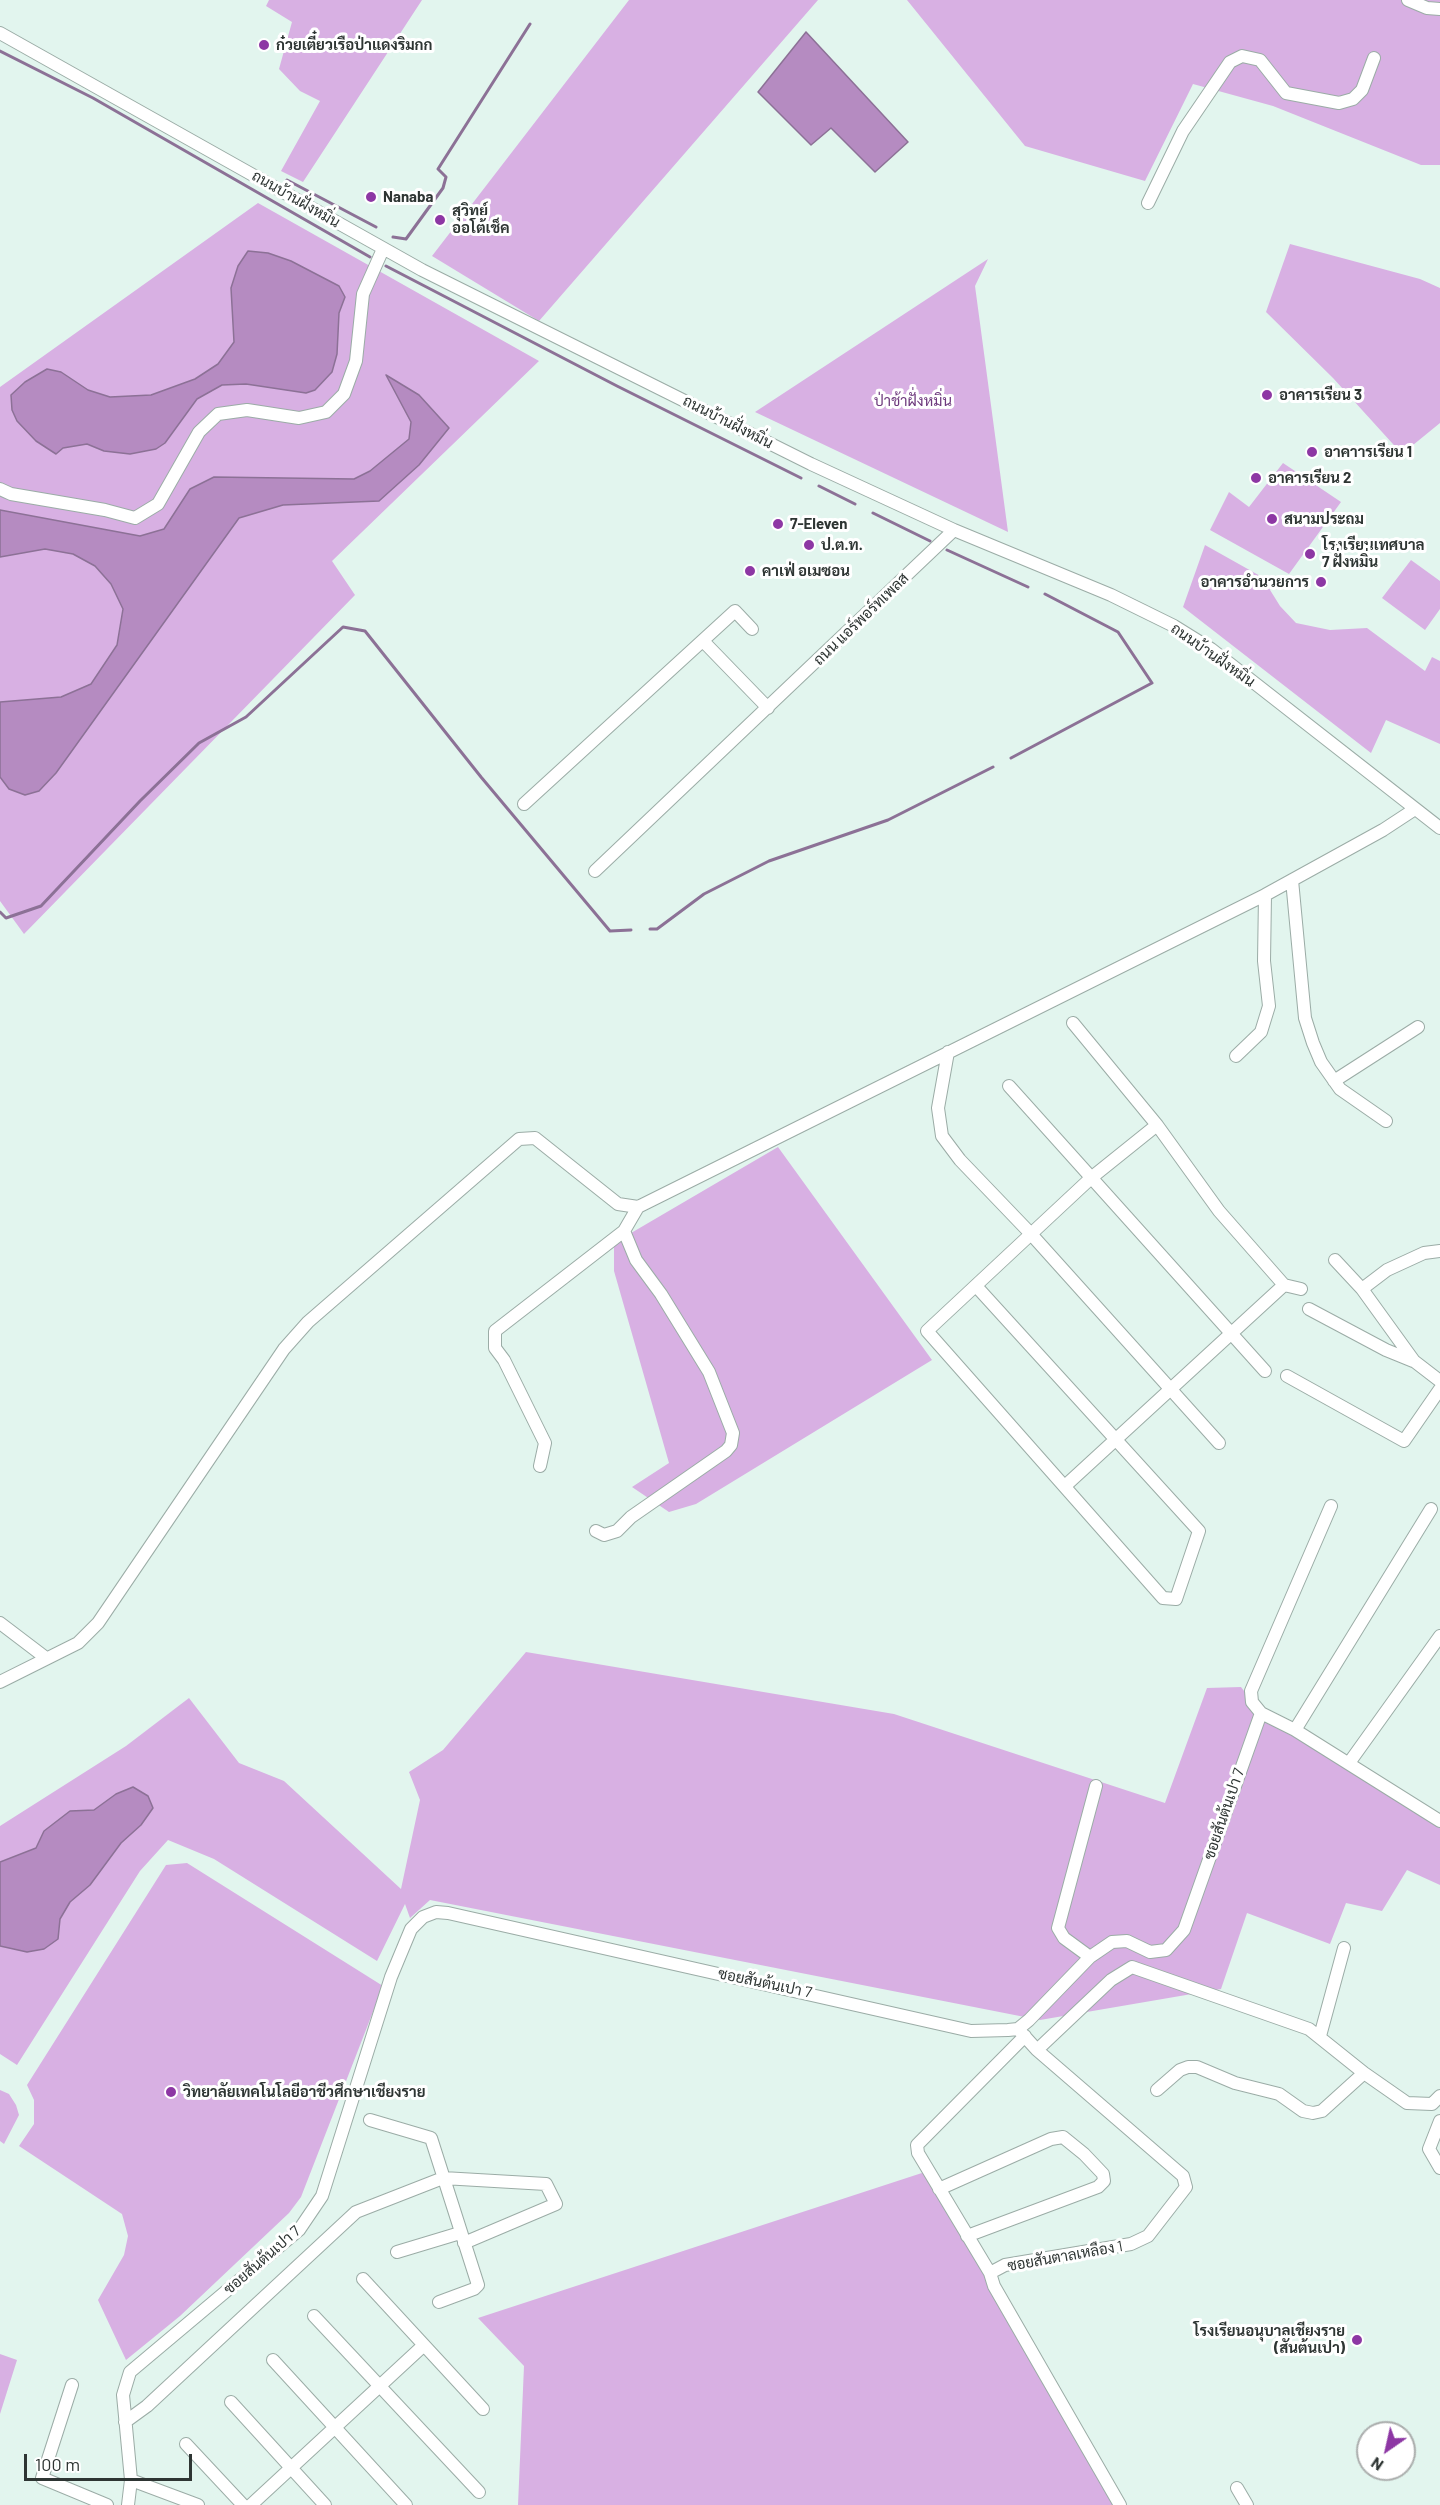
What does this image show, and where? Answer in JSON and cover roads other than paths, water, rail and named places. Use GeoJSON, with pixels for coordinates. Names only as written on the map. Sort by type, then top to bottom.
{"type":"FeatureCollection","features":[{"type":"Feature","properties":{"kind":"street"},"geometry":{"type":"LineString","coordinates":[[1408,0],[1426,8],[1440,9]]}},
{"type":"Feature","properties":{"kind":"street","name":"ถนนบ้านฝั่งหมิ่น"},"geometry":{"type":"LineString","coordinates":[[0,33],[383,249],[812,464],[954,530],[1111,595],[1174,626],[1211,649],[1440,828]]}},
{"type":"Feature","properties":{"kind":"street"},"geometry":{"type":"LineString","coordinates":[[1149,203],[1183,131],[1230,62],[1242,56],[1260,60],[1286,93],[1339,103],[1353,99],[1362,90],[1374,58]]}},
{"type":"Feature","properties":{"kind":"street"},"geometry":{"type":"LineString","coordinates":[[0,489],[11,494],[105,510],[135,518],[158,504],[199,432],[218,414],[247,410],[299,418],[326,411],[344,394],[356,361],[363,294],[383,249]]}},
{"type":"Feature","properties":{"kind":"street","name":"ถนน แอร์พอร์ทเพลส"},"geometry":{"type":"LineString","coordinates":[[595,871],[954,530]]}},
{"type":"Feature","properties":{"kind":"street"},"geometry":{"type":"LineString","coordinates":[[524,804],[735,611],[752,629]]}},
{"type":"Feature","properties":{"kind":"street"},"geometry":{"type":"LineString","coordinates":[[703,641],[768,708]]}},
{"type":"Feature","properties":{"kind":"street"},"geometry":{"type":"LineString","coordinates":[[540,1466],[545,1443],[504,1360],[495,1348],[495,1331],[624,1231],[638,1207],[1265,895],[1383,830],[1415,809]]}},
{"type":"Feature","properties":{"kind":"street"},"geometry":{"type":"LineString","coordinates":[[1292,880],[1305,1018],[1321,1062],[1334,1082],[1348,1097],[1386,1121]]}},
{"type":"Feature","properties":{"kind":"street"},"geometry":{"type":"LineString","coordinates":[[1236,1056],[1262,1032],[1269,1006],[1264,961],[1265,895]]}},
{"type":"Feature","properties":{"kind":"street"},"geometry":{"type":"LineString","coordinates":[[1073,1023],[1157,1125],[1219,1211],[1284,1285],[1301,1290]]}},
{"type":"Feature","properties":{"kind":"street"},"geometry":{"type":"LineString","coordinates":[[1334,1082],[1418,1027]]}},
{"type":"Feature","properties":{"kind":"street"},"geometry":{"type":"LineString","coordinates":[[948,1052],[938,1108],[942,1136],[960,1160],[1031,1234],[1219,1443]]}},
{"type":"Feature","properties":{"kind":"street"},"geometry":{"type":"LineString","coordinates":[[1009,1086],[1265,1371]]}},
{"type":"Feature","properties":{"kind":"street"},"geometry":{"type":"LineString","coordinates":[[976,1286],[1199,1531],[1176,1599],[1163,1598],[927,1331],[1091,1178],[1157,1125]]}},
{"type":"Feature","properties":{"kind":"street"},"geometry":{"type":"LineString","coordinates":[[0,1682],[78,1643],[98,1623],[284,1349],[308,1322],[519,1139],[535,1138],[618,1204],[638,1207]]}},
{"type":"Feature","properties":{"kind":"street"},"geometry":{"type":"LineString","coordinates":[[596,1532],[604,1535],[617,1531],[631,1517],[726,1451],[731,1445],[733,1433],[709,1372],[661,1294],[636,1260],[624,1231]]}},
{"type":"Feature","properties":{"kind":"street"},"geometry":{"type":"LineString","coordinates":[[1362,1290],[1387,1270],[1424,1253],[1440,1251]]}},
{"type":"Feature","properties":{"kind":"street"},"geometry":{"type":"LineString","coordinates":[[1335,1260],[1362,1290],[1414,1361]]}},
{"type":"Feature","properties":{"kind":"street"},"geometry":{"type":"LineString","coordinates":[[1065,1486],[1284,1285]]}},
{"type":"Feature","properties":{"kind":"street"},"geometry":{"type":"LineString","coordinates":[[1309,1309],[1386,1350],[1414,1361],[1440,1381]]}},
{"type":"Feature","properties":{"kind":"street"},"geometry":{"type":"LineString","coordinates":[[1287,1376],[1404,1441],[1440,1389]]}},
{"type":"Feature","properties":{"kind":"street"},"geometry":{"type":"LineString","coordinates":[[1331,1506],[1251,1691],[1252,1702],[1261,1713],[1295,1730],[1440,1821]]}},
{"type":"Feature","properties":{"kind":"street"},"geometry":{"type":"LineString","coordinates":[[1295,1730],[1431,1509]]}},
{"type":"Feature","properties":{"kind":"street"},"geometry":{"type":"LineString","coordinates":[[0,1623],[46,1658]]}},
{"type":"Feature","properties":{"kind":"street"},"geometry":{"type":"LineString","coordinates":[[1349,1763],[1440,1636]]}},
{"type":"Feature","properties":{"kind":"street","name":"ซอยสันต้นเปา 7"},"geometry":{"type":"LineString","coordinates":[[126,2422],[123,2395],[130,2372],[299,2230],[322,2196],[391,1977],[411,1929],[423,1917],[436,1912],[448,1913],[971,2031],[1021,2032],[1090,1957],[1112,1942],[1127,1941],[1150,1952],[1166,1950],[1184,1930],[1261,1713]]}},
{"type":"Feature","properties":{"kind":"street"},"geometry":{"type":"LineString","coordinates":[[1090,1957],[1064,1938],[1058,1928],[1096,1786]]}},
{"type":"Feature","properties":{"kind":"street"},"geometry":{"type":"LineString","coordinates":[[1320,2036],[1344,1948]]}},
{"type":"Feature","properties":{"kind":"street"},"geometry":{"type":"LineString","coordinates":[[1037,2050],[1111,1980],[1132,1967],[1297,2024],[1320,2036],[1364,2073],[1407,2103],[1431,2104],[1440,2096]]}},
{"type":"Feature","properties":{"kind":"street"},"geometry":{"type":"LineString","coordinates":[[990,2273],[918,2153],[919,2141],[1021,2032]]}},
{"type":"Feature","properties":{"kind":"street","name":"ซอยสันตาลเหลือง 1"},"geometry":{"type":"LineString","coordinates":[[1021,2032],[1037,2050],[1183,2176],[1186,2187],[1148,2236],[1131,2244],[1005,2265],[990,2273],[994,2286],[1120,2505]]}},
{"type":"Feature","properties":{"kind":"street"},"geometry":{"type":"LineString","coordinates":[[1157,2090],[1180,2070],[1197,2067],[1235,2083],[1279,2094],[1303,2111],[1313,2113],[1322,2111],[1364,2073]]}},
{"type":"Feature","properties":{"kind":"street"},"geometry":{"type":"LineString","coordinates":[[370,2120],[431,2138],[478,2285],[474,2289],[439,2302]]}},
{"type":"Feature","properties":{"kind":"street"},"geometry":{"type":"LineString","coordinates":[[1440,2121],[1429,2149],[1440,2168]]}},
{"type":"Feature","properties":{"kind":"street"},"geometry":{"type":"LineString","coordinates":[[939,2189],[1051,2139],[1064,2137],[1103,2174],[1104,2181],[1098,2187],[967,2236]]}},
{"type":"Feature","properties":{"kind":"street"},"geometry":{"type":"LineString","coordinates":[[128,2505],[130,2480],[126,2422],[147,2406],[356,2212],[443,2178],[546,2184],[556,2204],[462,2238],[397,2252]]}},
{"type":"Feature","properties":{"kind":"street"},"geometry":{"type":"LineString","coordinates":[[363,2279],[483,2409]]}},
{"type":"Feature","properties":{"kind":"street"},"geometry":{"type":"LineString","coordinates":[[314,2316],[479,2492]]}},
{"type":"Feature","properties":{"kind":"street"},"geometry":{"type":"LineString","coordinates":[[251,2505],[424,2345]]}},
{"type":"Feature","properties":{"kind":"street"},"geometry":{"type":"LineString","coordinates":[[273,2360],[406,2505]]}},
{"type":"Feature","properties":{"kind":"street"},"geometry":{"type":"LineString","coordinates":[[72,2385],[42,2478],[86,2501],[107,2505]]}},
{"type":"Feature","properties":{"kind":"street"},"geometry":{"type":"LineString","coordinates":[[231,2402],[325,2505]]}},
{"type":"Feature","properties":{"kind":"street"},"geometry":{"type":"LineString","coordinates":[[186,2444],[243,2505]]}},
{"type":"Feature","properties":{"kind":"street"},"geometry":{"type":"LineString","coordinates":[[130,2480],[192,2504]]}},
{"type":"Feature","properties":{"kind":"street"},"geometry":{"type":"LineString","coordinates":[[1236,2488],[1246,2505]]}},
{"type":"Feature","properties":{"kind":"waterway"},"geometry":{"type":"LineString","coordinates":[[393,237],[406,239],[443,188],[446,177],[438,169],[530,24]]}},
{"type":"Feature","properties":{"kind":"waterway"},"geometry":{"type":"LineString","coordinates":[[0,51],[93,98],[370,257]]}},
{"type":"Feature","properties":{"kind":"waterway"},"geometry":{"type":"LineString","coordinates":[[287,180],[376,227]]}},
{"type":"Feature","properties":{"kind":"waterway"},"geometry":{"type":"LineString","coordinates":[[386,266],[801,478]]}},
{"type":"Feature","properties":{"kind":"waterway"},"geometry":{"type":"LineString","coordinates":[[819,486],[855,504]]}},
{"type":"Feature","properties":{"kind":"waterway"},"geometry":{"type":"LineString","coordinates":[[873,513],[930,541]]}},
{"type":"Feature","properties":{"kind":"waterway"},"geometry":{"type":"LineString","coordinates":[[947,550],[1028,587]]}},
{"type":"Feature","properties":{"kind":"waterway"},"geometry":{"type":"LineString","coordinates":[[1011,758],[1152,683],[1118,632],[1045,594]]}},
{"type":"Feature","properties":{"kind":"waterway"},"geometry":{"type":"LineString","coordinates":[[0,912],[6,918],[41,906],[140,801],[199,743],[246,717],[343,627],[365,631],[481,777],[610,931],[631,930]]}},
{"type":"Feature","properties":{"kind":"waterway"},"geometry":{"type":"LineString","coordinates":[[650,929],[657,929],[704,894],[769,861],[888,820],[993,767]]}},
{"type":"Feature","properties":{"kind":"place","name":"ก๋วยเตี๋ยวเรือป่าแดงริมกก"},"geometry":{"type":"Point","coordinates":[264,45]}},
{"type":"Feature","properties":{"kind":"place","name":"Nanaba"},"geometry":{"type":"Point","coordinates":[371,197]}},
{"type":"Feature","properties":{"kind":"place","name":"สุวิทย์ ออโต้เช็ค"},"geometry":{"type":"Point","coordinates":[440,220]}},
{"type":"Feature","properties":{"kind":"place","name":"อาคารเรียน 3"},"geometry":{"type":"Point","coordinates":[1267,395]}},
{"type":"Feature","properties":{"kind":"place","name":"อาคาารเรียน 1"},"geometry":{"type":"Point","coordinates":[1312,452]}},
{"type":"Feature","properties":{"kind":"place","name":"อาคารเรียน 2"},"geometry":{"type":"Point","coordinates":[1256,478]}},
{"type":"Feature","properties":{"kind":"place","name":"สนามประถม"},"geometry":{"type":"Point","coordinates":[1272,519]}},
{"type":"Feature","properties":{"kind":"place","name":"7-Eleven"},"geometry":{"type":"Point","coordinates":[778,524]}},
{"type":"Feature","properties":{"kind":"place","name":"ป.ต.ท."},"geometry":{"type":"Point","coordinates":[809,545]}},
{"type":"Feature","properties":{"kind":"place","name":"โรงเรียนเทศบาล 7 ฝั่งหมิ่น"},"geometry":{"type":"Point","coordinates":[1310,554]}},
{"type":"Feature","properties":{"kind":"place","name":"คาเฟ่ อเมซอน"},"geometry":{"type":"Point","coordinates":[750,571]}},
{"type":"Feature","properties":{"kind":"place","name":"อาคารอำนวยการ"},"geometry":{"type":"Point","coordinates":[1321,582]}},
{"type":"Feature","properties":{"kind":"place","name":"วิทยาลัยเทคโนโลยีอาชีวศึกษาเชียงราย"},"geometry":{"type":"Point","coordinates":[171,2092]}},
{"type":"Feature","properties":{"kind":"place","name":"โรงเรียนอนุบาลเชียงราย (สันต้นเปา)"},"geometry":{"type":"Point","coordinates":[1357,2340]}},
{"type":"Feature","properties":{"kind":"park label","name":"ป่าช้าฝั่งหมิ่น"},"geometry":{"type":"Point","coordinates":[913,401]}}]}
